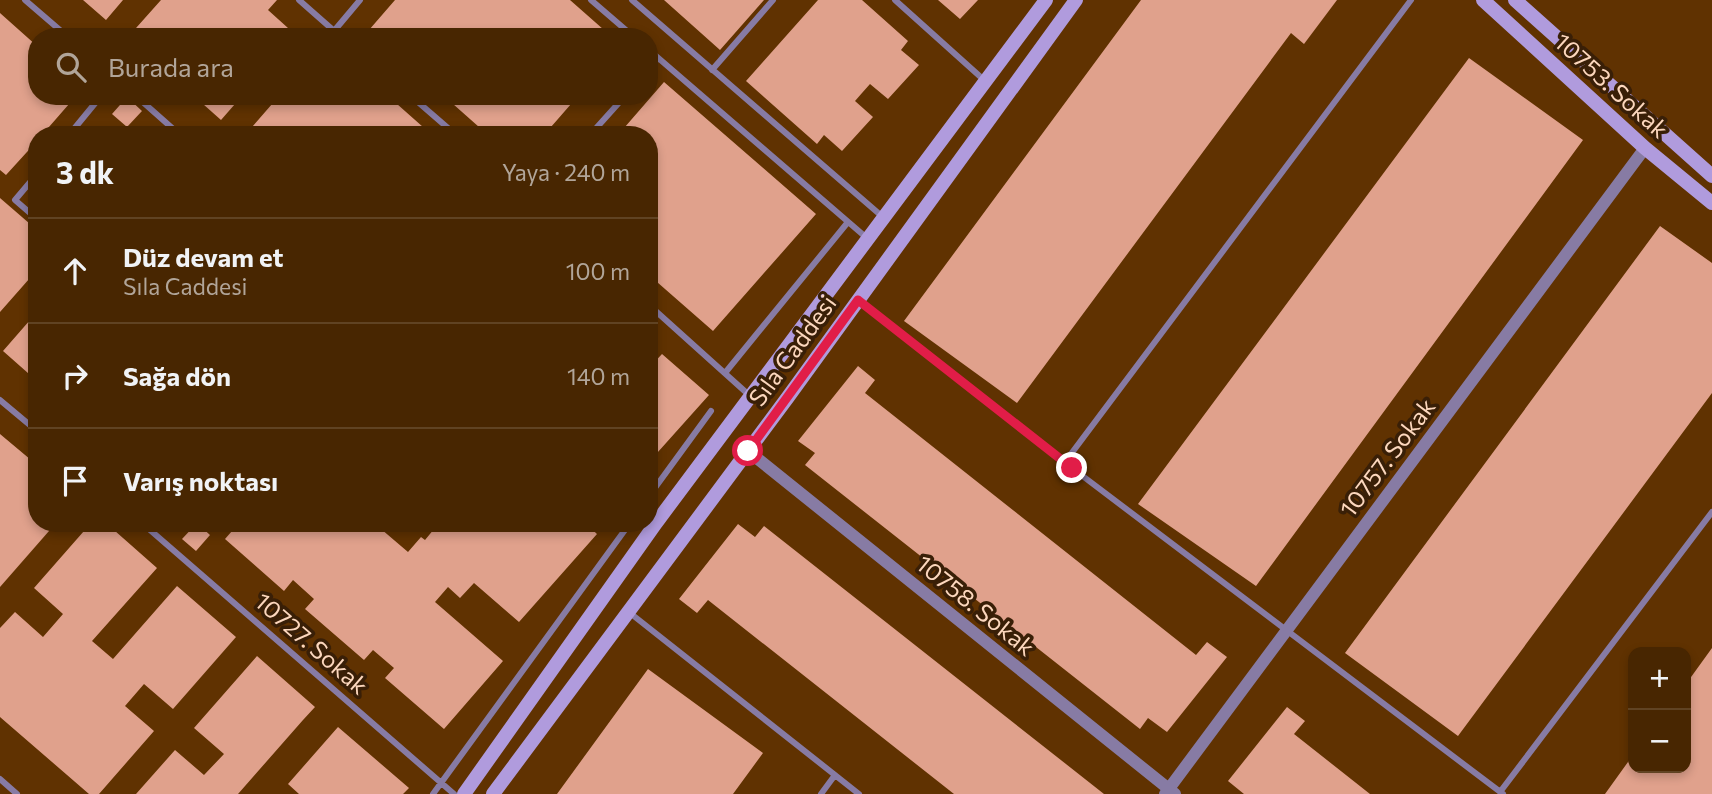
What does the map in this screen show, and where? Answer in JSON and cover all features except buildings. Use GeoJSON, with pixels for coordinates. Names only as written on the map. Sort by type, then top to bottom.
{"type":"FeatureCollection","features":[{"type":"Feature","properties":{"kind":"street","name":"Sıla Caddesi"},"geometry":{"type":"LineString","coordinates":[[658,520],[1046,0]]}},
{"type":"Feature","properties":{"kind":"street","name":"Sıla Caddesi"},"geometry":{"type":"LineString","coordinates":[[493,794],[748,451],[1076,0]]}},
{"type":"Feature","properties":{"kind":"street","name":"10753. Sokak"},"geometry":{"type":"LineString","coordinates":[[1483,0],[1645,148],[1712,203]]}},
{"type":"Feature","properties":{"kind":"street","name":"10753. Sokak"},"geometry":{"type":"LineString","coordinates":[[1515,0],[1712,176]]}},
{"type":"Feature","properties":{"kind":"street","name":"10757. Sokak"},"geometry":{"type":"LineString","coordinates":[[1170,792],[1287,629],[1645,148]]}},
{"type":"Feature","properties":{"kind":"street","name":"10758. Sokak"},"geometry":{"type":"LineString","coordinates":[[748,451],[1170,792]]}},
{"type":"Feature","properties":{"kind":"street","name":"Sıla Caddesi"},"geometry":{"type":"LineString","coordinates":[[464,794],[650,532]]}},
{"type":"Feature","properties":{"kind":"lane"},"geometry":{"type":"LineString","coordinates":[[25,0],[58,28]]}},
{"type":"Feature","properties":{"kind":"lane"},"geometry":{"type":"LineString","coordinates":[[299,0],[331,28]]}},
{"type":"Feature","properties":{"kind":"lane"},"geometry":{"type":"LineString","coordinates":[[337,28],[360,0]]}},
{"type":"Feature","properties":{"kind":"lane"},"geometry":{"type":"LineString","coordinates":[[591,0],[624,28]]}},
{"type":"Feature","properties":{"kind":"lane"},"geometry":{"type":"LineString","coordinates":[[632,0],[884,218]]}},
{"type":"Feature","properties":{"kind":"lane"},"geometry":{"type":"LineString","coordinates":[[712,70],[773,0]]}},
{"type":"Feature","properties":{"kind":"lane"},"geometry":{"type":"LineString","coordinates":[[895,0],[985,80]]}},
{"type":"Feature","properties":{"kind":"lane"},"geometry":{"type":"LineString","coordinates":[[1065,462],[1411,0]]}},
{"type":"Feature","properties":{"kind":"lane"},"geometry":{"type":"LineString","coordinates":[[659,58],[868,239]]}},
{"type":"Feature","properties":{"kind":"lane"},"geometry":{"type":"LineString","coordinates":[[76,126],[94,105]]}},
{"type":"Feature","properties":{"kind":"lane"},"geometry":{"type":"LineString","coordinates":[[146,105],[170,126]]}},
{"type":"Feature","properties":{"kind":"lane"},"geometry":{"type":"LineString","coordinates":[[421,105],[446,126]]}},
{"type":"Feature","properties":{"kind":"lane"},"geometry":{"type":"LineString","coordinates":[[598,126],[617,105]]}},
{"type":"Feature","properties":{"kind":"lane"},"geometry":{"type":"LineString","coordinates":[[28,185],[15,200],[28,211]]}},
{"type":"Feature","properties":{"kind":"lane"},"geometry":{"type":"LineString","coordinates":[[725,373],[848,222]]}},
{"type":"Feature","properties":{"kind":"lane"},"geometry":{"type":"LineString","coordinates":[[858,300],[1065,462],[1502,793],[1712,512]]}},
{"type":"Feature","properties":{"kind":"lane"},"geometry":{"type":"LineString","coordinates":[[658,313],[751,396]]}},
{"type":"Feature","properties":{"kind":"lane"},"geometry":{"type":"LineString","coordinates":[[0,400],[28,423]]}},
{"type":"Feature","properties":{"kind":"lane"},"geometry":{"type":"LineString","coordinates":[[658,484],[711,411]]}},
{"type":"Feature","properties":{"kind":"lane","name":"10727. Sokak"},"geometry":{"type":"LineString","coordinates":[[152,532],[454,794]]}},
{"type":"Feature","properties":{"kind":"lane"},"geometry":{"type":"LineString","coordinates":[[433,794],[621,532]]}},
{"type":"Feature","properties":{"kind":"lane"},"geometry":{"type":"LineString","coordinates":[[629,612],[859,794]]}},
{"type":"Feature","properties":{"kind":"lane"},"geometry":{"type":"LineString","coordinates":[[821,794],[835,775]]}},
{"type":"Feature","properties":{"kind":"lane"},"geometry":{"type":"LineString","coordinates":[[0,779],[18,794]]}},
{"type":"Feature","properties":{"kind":"route"},"geometry":{"type":"LineString","coordinates":[[748,451],[858,300],[1072,468]]}}]}
